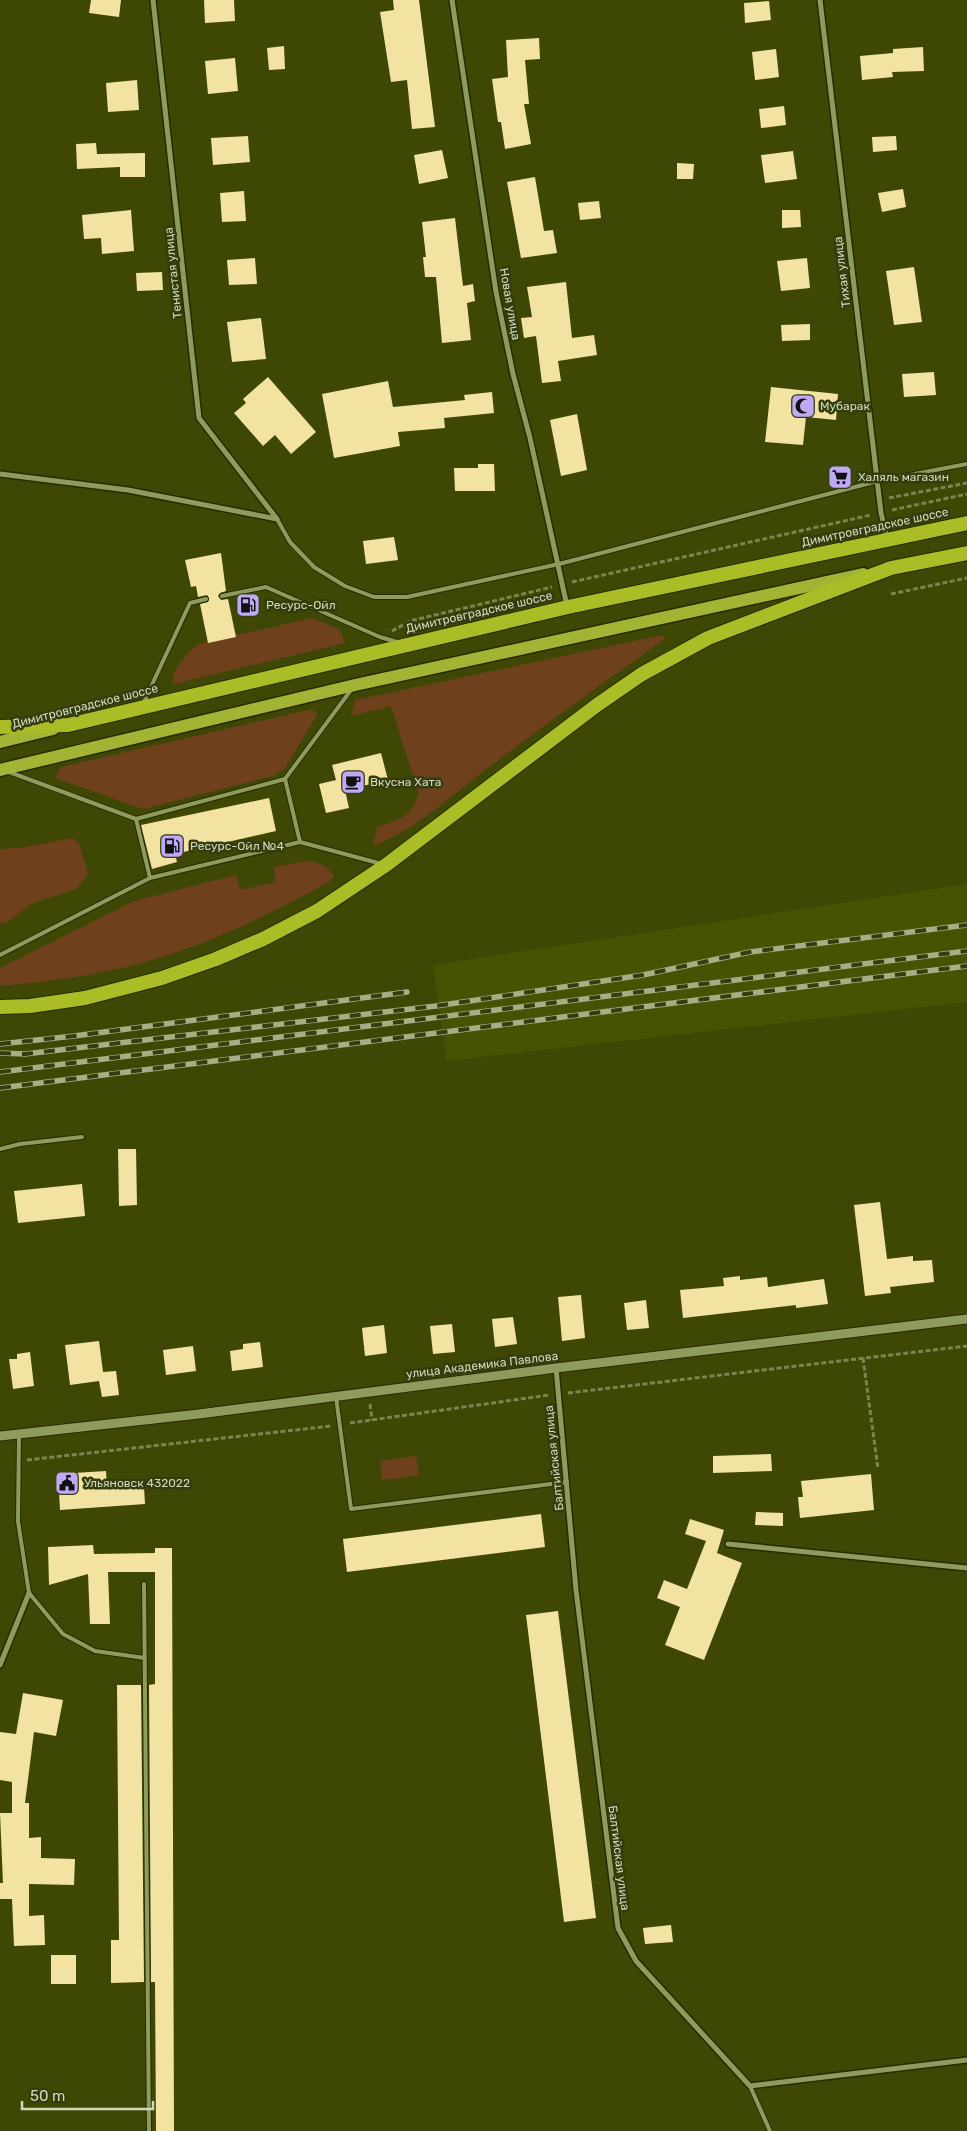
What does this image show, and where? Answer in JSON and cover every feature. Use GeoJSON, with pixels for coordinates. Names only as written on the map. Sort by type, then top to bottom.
{"type":"FeatureCollection","features":[{"type":"Feature","properties":{"kind":"highway","name":"Димитровградское шоссе"},"geometry":{"type":"LineString","coordinates":[[68,725],[568,607],[967,523]]}},
{"type":"Feature","properties":{"kind":"highway"},"geometry":{"type":"LineString","coordinates":[[0,1007],[30,1006],[85,998],[162,978],[216,959],[263,939],[317,912],[386,865],[597,705],[642,674],[708,638],[891,568],[967,554]]}},
{"type":"Feature","properties":{"kind":"highway"},"geometry":{"type":"LineString","coordinates":[[0,727],[68,725]]}},
{"type":"Feature","properties":{"kind":"main road"},"geometry":{"type":"LineString","coordinates":[[1,770],[355,685],[891,568]]}},
{"type":"Feature","properties":{"kind":"main road","name":"Димитровградское шоссе"},"geometry":{"type":"LineString","coordinates":[[0,742],[68,725]]}},
{"type":"Feature","properties":{"kind":"street","name":"Тенистая улица"},"geometry":{"type":"LineString","coordinates":[[153,0],[199,418],[277,519]]}},
{"type":"Feature","properties":{"kind":"street","name":"Новая улица"},"geometry":{"type":"LineString","coordinates":[[452,0],[496,292],[513,374],[530,438],[568,607]]}},
{"type":"Feature","properties":{"kind":"street","name":"Тихая улица"},"geometry":{"type":"LineString","coordinates":[[820,0],[881,513],[888,540]]}},
{"type":"Feature","properties":{"kind":"street"},"geometry":{"type":"LineString","coordinates":[[0,474],[128,490],[277,519]]}},
{"type":"Feature","properties":{"kind":"street","name":"улица Академика Павлова"},"geometry":{"type":"LineString","coordinates":[[0,1436],[336,1397],[556,1368],[967,1319]]}},
{"type":"Feature","properties":{"kind":"street","name":"Балтийская улица"},"geometry":{"type":"LineString","coordinates":[[556,1368],[576,1590],[618,1928],[636,1961],[750,2086]]}},
{"type":"Feature","properties":{"kind":"street"},"geometry":{"type":"LineString","coordinates":[[728,1544],[967,1568]]}},
{"type":"Feature","properties":{"kind":"street"},"geometry":{"type":"LineString","coordinates":[[0,1665],[29,1593]]}},
{"type":"Feature","properties":{"kind":"street"},"geometry":{"type":"LineString","coordinates":[[750,2086],[967,2060]]}},
{"type":"Feature","properties":{"kind":"lane"},"geometry":{"type":"LineString","coordinates":[[277,519],[290,542],[314,567],[345,586],[374,597],[407,597],[559,564],[878,480],[967,464]]}},
{"type":"Feature","properties":{"kind":"lane"},"geometry":{"type":"LineString","coordinates":[[222,596],[266,587],[380,637],[406,645]]}},
{"type":"Feature","properties":{"kind":"lane"},"geometry":{"type":"LineString","coordinates":[[142,707],[190,602],[206,599]]}},
{"type":"Feature","properties":{"kind":"lane"},"geometry":{"type":"LineString","coordinates":[[1,770],[136,819],[285,779],[355,685]]}},
{"type":"Feature","properties":{"kind":"lane"},"geometry":{"type":"LineString","coordinates":[[285,779],[300,842]]}},
{"type":"Feature","properties":{"kind":"lane"},"geometry":{"type":"LineString","coordinates":[[136,819],[150,878]]}},
{"type":"Feature","properties":{"kind":"lane"},"geometry":{"type":"LineString","coordinates":[[0,955],[150,878],[300,842],[386,865]]}},
{"type":"Feature","properties":{"kind":"lane"},"geometry":{"type":"LineString","coordinates":[[0,1149],[20,1144],[82,1137]]}},
{"type":"Feature","properties":{"kind":"lane"},"geometry":{"type":"LineString","coordinates":[[336,1397],[351,1509],[567,1482]]}},
{"type":"Feature","properties":{"kind":"lane"},"geometry":{"type":"LineString","coordinates":[[19,1434],[18,1522],[29,1593],[63,1634],[95,1651],[145,1658]]}},
{"type":"Feature","properties":{"kind":"lane"},"geometry":{"type":"LineString","coordinates":[[144,1584],[149,2131]]}},
{"type":"Feature","properties":{"kind":"lane"},"geometry":{"type":"LineString","coordinates":[[750,2086],[770,2131]]}},
{"type":"Feature","properties":{"kind":"path"},"geometry":{"type":"LineString","coordinates":[[880,500],[967,483]]}},
{"type":"Feature","properties":{"kind":"path"},"geometry":{"type":"LineString","coordinates":[[380,637],[410,621],[563,584],[967,494]]}},
{"type":"Feature","properties":{"kind":"path"},"geometry":{"type":"LineString","coordinates":[[890,594],[967,578]]}},
{"type":"Feature","properties":{"kind":"path"},"geometry":{"type":"LineString","coordinates":[[19,1461],[339,1425],[558,1394],[967,1346]]}},
{"type":"Feature","properties":{"kind":"path"},"geometry":{"type":"LineString","coordinates":[[863,1358],[878,1469]]}},
{"type":"Feature","properties":{"kind":"shaded area"},"geometry":{"type":"Polygon","coordinates":[[[312,618],[339,629],[345,643],[173,684],[177,667],[198,644],[312,618]]]}},
{"type":"Feature","properties":{"kind":"shaded area"},"geometry":{"type":"Polygon","coordinates":[[[663,635],[665,639],[533,734],[434,811],[404,831],[373,846],[377,827],[393,822],[408,813],[419,794],[391,706],[351,716],[355,700],[663,635]]]}},
{"type":"Feature","properties":{"kind":"shaded area"},"geometry":{"type":"Polygon","coordinates":[[[312,709],[317,715],[285,768],[273,776],[143,809],[55,778],[61,767],[312,709]]]}},
{"type":"Feature","properties":{"kind":"shaded area"},"geometry":{"type":"Polygon","coordinates":[[[73,838],[80,846],[88,874],[76,889],[30,904],[8,922],[0,923],[0,849],[21,848],[73,838]]]}},
{"type":"Feature","properties":{"kind":"shaded area"},"geometry":{"type":"Polygon","coordinates":[[[307,861],[322,865],[334,876],[329,882],[247,924],[205,942],[122,968],[61,979],[0,986],[0,968],[134,901],[236,875],[240,890],[276,882],[274,867],[307,861]]]}},
{"type":"Feature","properties":{"kind":"shaded area"},"geometry":{"type":"Polygon","coordinates":[[[967,884],[967,1002],[447,1061],[433,965],[967,884]]]}},
{"type":"Feature","properties":{"kind":"shaded area"},"geometry":{"type":"Polygon","coordinates":[[[416,1456],[419,1475],[382,1480],[380,1461],[416,1456]]]}},
{"type":"Feature","properties":{"kind":"building"},"geometry":{"type":"Polygon","coordinates":[[[91,0],[121,0],[119,17],[89,13],[91,0]]]}},
{"type":"Feature","properties":{"kind":"building"},"geometry":{"type":"Polygon","coordinates":[[[204,0],[234,0],[235,21],[205,23],[204,0]]]}},
{"type":"Feature","properties":{"kind":"building"},"geometry":{"type":"Polygon","coordinates":[[[393,0],[419,0],[435,127],[412,129],[407,80],[391,82],[380,12],[394,10],[393,0]]]}},
{"type":"Feature","properties":{"kind":"building"},"geometry":{"type":"Polygon","coordinates":[[[769,1],[771,20],[745,23],[744,3],[769,1]]]}},
{"type":"Feature","properties":{"kind":"building"},"geometry":{"type":"Polygon","coordinates":[[[539,38],[540,59],[525,60],[529,104],[524,104],[531,144],[505,149],[501,122],[498,122],[492,79],[508,77],[506,40],[539,38]]]}},
{"type":"Feature","properties":{"kind":"building"},"geometry":{"type":"Polygon","coordinates":[[[284,46],[285,69],[269,70],[267,48],[284,46]]]}},
{"type":"Feature","properties":{"kind":"building"},"geometry":{"type":"Polygon","coordinates":[[[923,47],[924,71],[892,72],[893,77],[862,80],[860,56],[893,53],[893,49],[923,47]]]}},
{"type":"Feature","properties":{"kind":"building"},"geometry":{"type":"Polygon","coordinates":[[[776,49],[779,77],[755,80],[752,52],[776,49]]]}},
{"type":"Feature","properties":{"kind":"building"},"geometry":{"type":"Polygon","coordinates":[[[235,58],[238,91],[208,94],[205,61],[235,58]]]}},
{"type":"Feature","properties":{"kind":"building"},"geometry":{"type":"Polygon","coordinates":[[[137,80],[139,110],[108,112],[106,83],[137,80]]]}},
{"type":"Feature","properties":{"kind":"building"},"geometry":{"type":"Polygon","coordinates":[[[784,106],[786,125],[761,128],[759,109],[784,106]]]}},
{"type":"Feature","properties":{"kind":"building"},"geometry":{"type":"Polygon","coordinates":[[[248,136],[250,162],[213,165],[211,138],[248,136]]]}},
{"type":"Feature","properties":{"kind":"building"},"geometry":{"type":"Polygon","coordinates":[[[896,136],[897,150],[873,152],[872,137],[896,136]]]}},
{"type":"Feature","properties":{"kind":"building"},"geometry":{"type":"Polygon","coordinates":[[[96,143],[97,154],[145,153],[145,177],[120,177],[120,167],[77,169],[76,144],[96,143]]]}},
{"type":"Feature","properties":{"kind":"building"},"geometry":{"type":"Polygon","coordinates":[[[442,150],[448,178],[419,184],[414,155],[442,150]]]}},
{"type":"Feature","properties":{"kind":"building"},"geometry":{"type":"Polygon","coordinates":[[[793,151],[797,179],[765,183],[761,155],[793,151]]]}},
{"type":"Feature","properties":{"kind":"building"},"geometry":{"type":"Polygon","coordinates":[[[677,163],[694,164],[693,179],[677,179],[677,163]]]}},
{"type":"Feature","properties":{"kind":"building"},"geometry":{"type":"Polygon","coordinates":[[[535,177],[544,231],[553,230],[557,253],[521,258],[507,182],[535,177]]]}},
{"type":"Feature","properties":{"kind":"building"},"geometry":{"type":"Polygon","coordinates":[[[903,189],[906,207],[882,212],[878,193],[903,189]]]}},
{"type":"Feature","properties":{"kind":"building"},"geometry":{"type":"Polygon","coordinates":[[[244,191],[246,221],[222,222],[220,193],[244,191]]]}},
{"type":"Feature","properties":{"kind":"building"},"geometry":{"type":"Polygon","coordinates":[[[599,201],[601,218],[580,220],[578,203],[599,201]]]}},
{"type":"Feature","properties":{"kind":"building"},"geometry":{"type":"Polygon","coordinates":[[[131,210],[134,251],[102,254],[101,238],[84,239],[82,215],[131,210]]]}},
{"type":"Feature","properties":{"kind":"building"},"geometry":{"type":"Polygon","coordinates":[[[782,210],[800,210],[801,227],[782,228],[782,210]]]}},
{"type":"Feature","properties":{"kind":"building"},"geometry":{"type":"Polygon","coordinates":[[[455,218],[463,286],[473,284],[475,301],[467,303],[471,340],[442,343],[436,277],[425,277],[423,257],[426,257],[422,222],[455,218]]]}},
{"type":"Feature","properties":{"kind":"building"},"geometry":{"type":"Polygon","coordinates":[[[255,258],[257,284],[229,285],[227,260],[255,258]]]}},
{"type":"Feature","properties":{"kind":"building"},"geometry":{"type":"Polygon","coordinates":[[[807,258],[810,288],[781,291],[777,261],[807,258]]]}},
{"type":"Feature","properties":{"kind":"building"},"geometry":{"type":"Polygon","coordinates":[[[914,267],[922,322],[894,325],[886,271],[914,267]]]}},
{"type":"Feature","properties":{"kind":"building"},"geometry":{"type":"Polygon","coordinates":[[[162,272],[163,290],[137,291],[136,273],[162,272]]]}},
{"type":"Feature","properties":{"kind":"building"},"geometry":{"type":"Polygon","coordinates":[[[566,282],[572,338],[594,335],[597,355],[558,361],[561,381],[542,383],[536,336],[524,338],[521,318],[532,317],[527,287],[566,282]]]}},
{"type":"Feature","properties":{"kind":"building"},"geometry":{"type":"Polygon","coordinates":[[[261,318],[266,359],[232,362],[227,322],[261,318]]]}},
{"type":"Feature","properties":{"kind":"building"},"geometry":{"type":"Polygon","coordinates":[[[810,324],[810,340],[782,341],[781,325],[810,324]]]}},
{"type":"Feature","properties":{"kind":"building"},"geometry":{"type":"Polygon","coordinates":[[[934,372],[936,395],[904,397],[902,374],[934,372]]]}},
{"type":"Feature","properties":{"kind":"building"},"geometry":{"type":"Polygon","coordinates":[[[268,377],[316,432],[291,454],[275,435],[263,446],[234,413],[246,403],[243,399],[268,377]]]}},
{"type":"Feature","properties":{"kind":"building"},"geometry":{"type":"Polygon","coordinates":[[[388,381],[393,407],[465,400],[464,395],[492,392],[494,413],[444,418],[445,428],[398,432],[400,446],[334,458],[322,394],[388,381]]]}},
{"type":"Feature","properties":{"kind":"building","name":"Мубарак"},"geometry":{"type":"Polygon","coordinates":[[[771,387],[838,394],[836,420],[806,417],[803,445],[765,442],[771,387]]]}},
{"type":"Feature","properties":{"kind":"building"},"geometry":{"type":"Polygon","coordinates":[[[577,414],[587,470],[561,476],[550,420],[577,414]]]}},
{"type":"Feature","properties":{"kind":"building"},"geometry":{"type":"Polygon","coordinates":[[[478,464],[494,464],[495,491],[455,491],[454,468],[478,468],[478,464]]]}},
{"type":"Feature","properties":{"kind":"building"},"geometry":{"type":"Polygon","coordinates":[[[394,537],[398,560],[366,564],[363,541],[394,537]]]}},
{"type":"Feature","properties":{"kind":"building"},"geometry":{"type":"Polygon","coordinates":[[[221,553],[226,591],[218,596],[221,600],[228,599],[236,637],[208,643],[200,604],[208,602],[209,598],[207,595],[198,597],[196,586],[191,587],[185,560],[221,553]]]}},
{"type":"Feature","properties":{"kind":"building","name":"Вкусна Хата"},"geometry":{"type":"Polygon","coordinates":[[[381,753],[388,780],[345,790],[349,808],[326,813],[319,784],[336,780],[332,765],[381,753]]]}},
{"type":"Feature","properties":{"kind":"building"},"geometry":{"type":"Polygon","coordinates":[[[269,798],[276,831],[175,854],[177,862],[152,869],[141,825],[269,798]]]}},
{"type":"Feature","properties":{"kind":"building"},"geometry":{"type":"Polygon","coordinates":[[[118,1149],[136,1149],[137,1205],[119,1206],[118,1149]]]}},
{"type":"Feature","properties":{"kind":"building"},"geometry":{"type":"Polygon","coordinates":[[[82,1184],[85,1216],[18,1223],[14,1191],[82,1184]]]}},
{"type":"Feature","properties":{"kind":"building"},"geometry":{"type":"Polygon","coordinates":[[[880,1202],[887,1259],[913,1256],[913,1261],[932,1260],[934,1282],[890,1287],[891,1293],[865,1296],[854,1205],[880,1202]]]}},
{"type":"Feature","properties":{"kind":"building"},"geometry":{"type":"Polygon","coordinates":[[[740,1276],[740,1280],[767,1277],[768,1287],[824,1279],[828,1304],[796,1308],[796,1305],[683,1318],[680,1290],[724,1286],[723,1278],[740,1276]]]}},
{"type":"Feature","properties":{"kind":"building"},"geometry":{"type":"Polygon","coordinates":[[[581,1295],[585,1338],[562,1341],[558,1297],[581,1295]]]}},
{"type":"Feature","properties":{"kind":"building"},"geometry":{"type":"Polygon","coordinates":[[[646,1300],[649,1328],[627,1330],[624,1303],[646,1300]]]}},
{"type":"Feature","properties":{"kind":"building"},"geometry":{"type":"Polygon","coordinates":[[[513,1317],[517,1344],[495,1347],[492,1319],[513,1317]]]}},
{"type":"Feature","properties":{"kind":"building"},"geometry":{"type":"Polygon","coordinates":[[[452,1324],[455,1352],[433,1354],[430,1326],[452,1324]]]}},
{"type":"Feature","properties":{"kind":"building"},"geometry":{"type":"Polygon","coordinates":[[[384,1325],[387,1353],[365,1356],[362,1328],[384,1325]]]}},
{"type":"Feature","properties":{"kind":"building"},"geometry":{"type":"Polygon","coordinates":[[[99,1341],[103,1372],[116,1371],[119,1395],[102,1397],[99,1381],[70,1385],[65,1345],[99,1341]]]}},
{"type":"Feature","properties":{"kind":"building"},"geometry":{"type":"Polygon","coordinates":[[[260,1342],[263,1367],[232,1371],[230,1351],[243,1349],[243,1344],[260,1342]]]}},
{"type":"Feature","properties":{"kind":"building"},"geometry":{"type":"Polygon","coordinates":[[[193,1346],[196,1371],[166,1375],[163,1350],[193,1346]]]}},
{"type":"Feature","properties":{"kind":"building"},"geometry":{"type":"Polygon","coordinates":[[[30,1352],[34,1386],[13,1389],[9,1359],[17,1359],[17,1354],[30,1352]]]}},
{"type":"Feature","properties":{"kind":"building"},"geometry":{"type":"Polygon","coordinates":[[[771,1454],[772,1471],[713,1473],[713,1456],[771,1454]]]}},
{"type":"Feature","properties":{"kind":"building"},"geometry":{"type":"Polygon","coordinates":[[[106,1471],[107,1488],[144,1487],[145,1504],[60,1510],[58,1474],[106,1471]]]}},
{"type":"Feature","properties":{"kind":"building"},"geometry":{"type":"Polygon","coordinates":[[[871,1474],[874,1510],[800,1518],[798,1497],[803,1497],[801,1481],[871,1474]]]}},
{"type":"Feature","properties":{"kind":"building"},"geometry":{"type":"Polygon","coordinates":[[[756,1512],[783,1513],[783,1526],[755,1525],[756,1512]]]}},
{"type":"Feature","properties":{"kind":"building"},"geometry":{"type":"Polygon","coordinates":[[[541,1514],[545,1547],[347,1572],[343,1539],[541,1514]]]}},
{"type":"Feature","properties":{"kind":"building"},"geometry":{"type":"Polygon","coordinates":[[[690,1519],[724,1530],[717,1553],[742,1563],[704,1660],[665,1645],[680,1607],[657,1598],[664,1580],[687,1589],[706,1541],[685,1534],[690,1519]]]}},
{"type":"Feature","properties":{"kind":"building"},"geometry":{"type":"Polygon","coordinates":[[[93,1545],[94,1554],[155,1553],[155,1548],[172,1548],[174,2131],[156,2131],[155,1982],[151,1982],[149,1685],[155,1684],[155,1572],[108,1572],[110,1624],[90,1624],[88,1574],[49,1585],[48,1547],[93,1545]]]}},
{"type":"Feature","properties":{"kind":"building"},"geometry":{"type":"Polygon","coordinates":[[[558,1611],[596,1918],[564,1922],[526,1615],[558,1611]]]}},
{"type":"Feature","properties":{"kind":"building"},"geometry":{"type":"Polygon","coordinates":[[[117,1685],[141,1685],[144,1982],[111,1983],[111,1940],[119,1940],[117,1685]]]}},
{"type":"Feature","properties":{"kind":"building"},"geometry":{"type":"Polygon","coordinates":[[[23,1693],[63,1700],[56,1736],[34,1732],[25,1803],[29,1803],[29,1838],[41,1837],[41,1858],[75,1859],[74,1885],[29,1884],[29,1916],[44,1915],[45,1945],[14,1946],[12,1899],[0,1899],[0,1883],[3,1883],[0,1813],[12,1813],[12,1782],[0,1780],[0,1732],[16,1734],[23,1693]]]}},
{"type":"Feature","properties":{"kind":"building"},"geometry":{"type":"Polygon","coordinates":[[[671,1925],[673,1942],[645,1944],[643,1928],[671,1925]]]}},
{"type":"Feature","properties":{"kind":"building"},"geometry":{"type":"Polygon","coordinates":[[[51,1955],[76,1955],[76,1984],[51,1984],[51,1955]]]}},
{"type":"Feature","properties":{"kind":"railway"},"geometry":{"type":"LineString","coordinates":[[0,1053],[25,1054],[436,1006],[643,975],[750,952],[967,925]]}},
{"type":"Feature","properties":{"kind":"railway"},"geometry":{"type":"LineString","coordinates":[[0,1072],[967,951]]}},
{"type":"Feature","properties":{"kind":"railway"},"geometry":{"type":"LineString","coordinates":[[0,1088],[967,966]]}},
{"type":"Feature","properties":{"kind":"railway"},"geometry":{"type":"LineString","coordinates":[[0,1044],[407,992]]}},
{"type":"Feature","properties":{"kind":"place","name":"Мубарак"},"geometry":{"type":"Point","coordinates":[803,406]}},
{"type":"Feature","properties":{"kind":"place","name":"Халяль магазин"},"geometry":{"type":"Point","coordinates":[840,477]}},
{"type":"Feature","properties":{"kind":"place","name":"Ресурс-Ойл"},"geometry":{"type":"Point","coordinates":[248,605]}},
{"type":"Feature","properties":{"kind":"place","name":"Вкусна Хата"},"geometry":{"type":"Point","coordinates":[353,782]}},
{"type":"Feature","properties":{"kind":"place","name":"Ресурс-Ойл №4"},"geometry":{"type":"Point","coordinates":[172,846]}},
{"type":"Feature","properties":{"kind":"place","name":"Ульяновск 432022"},"geometry":{"type":"Point","coordinates":[67,1483]}}]}
